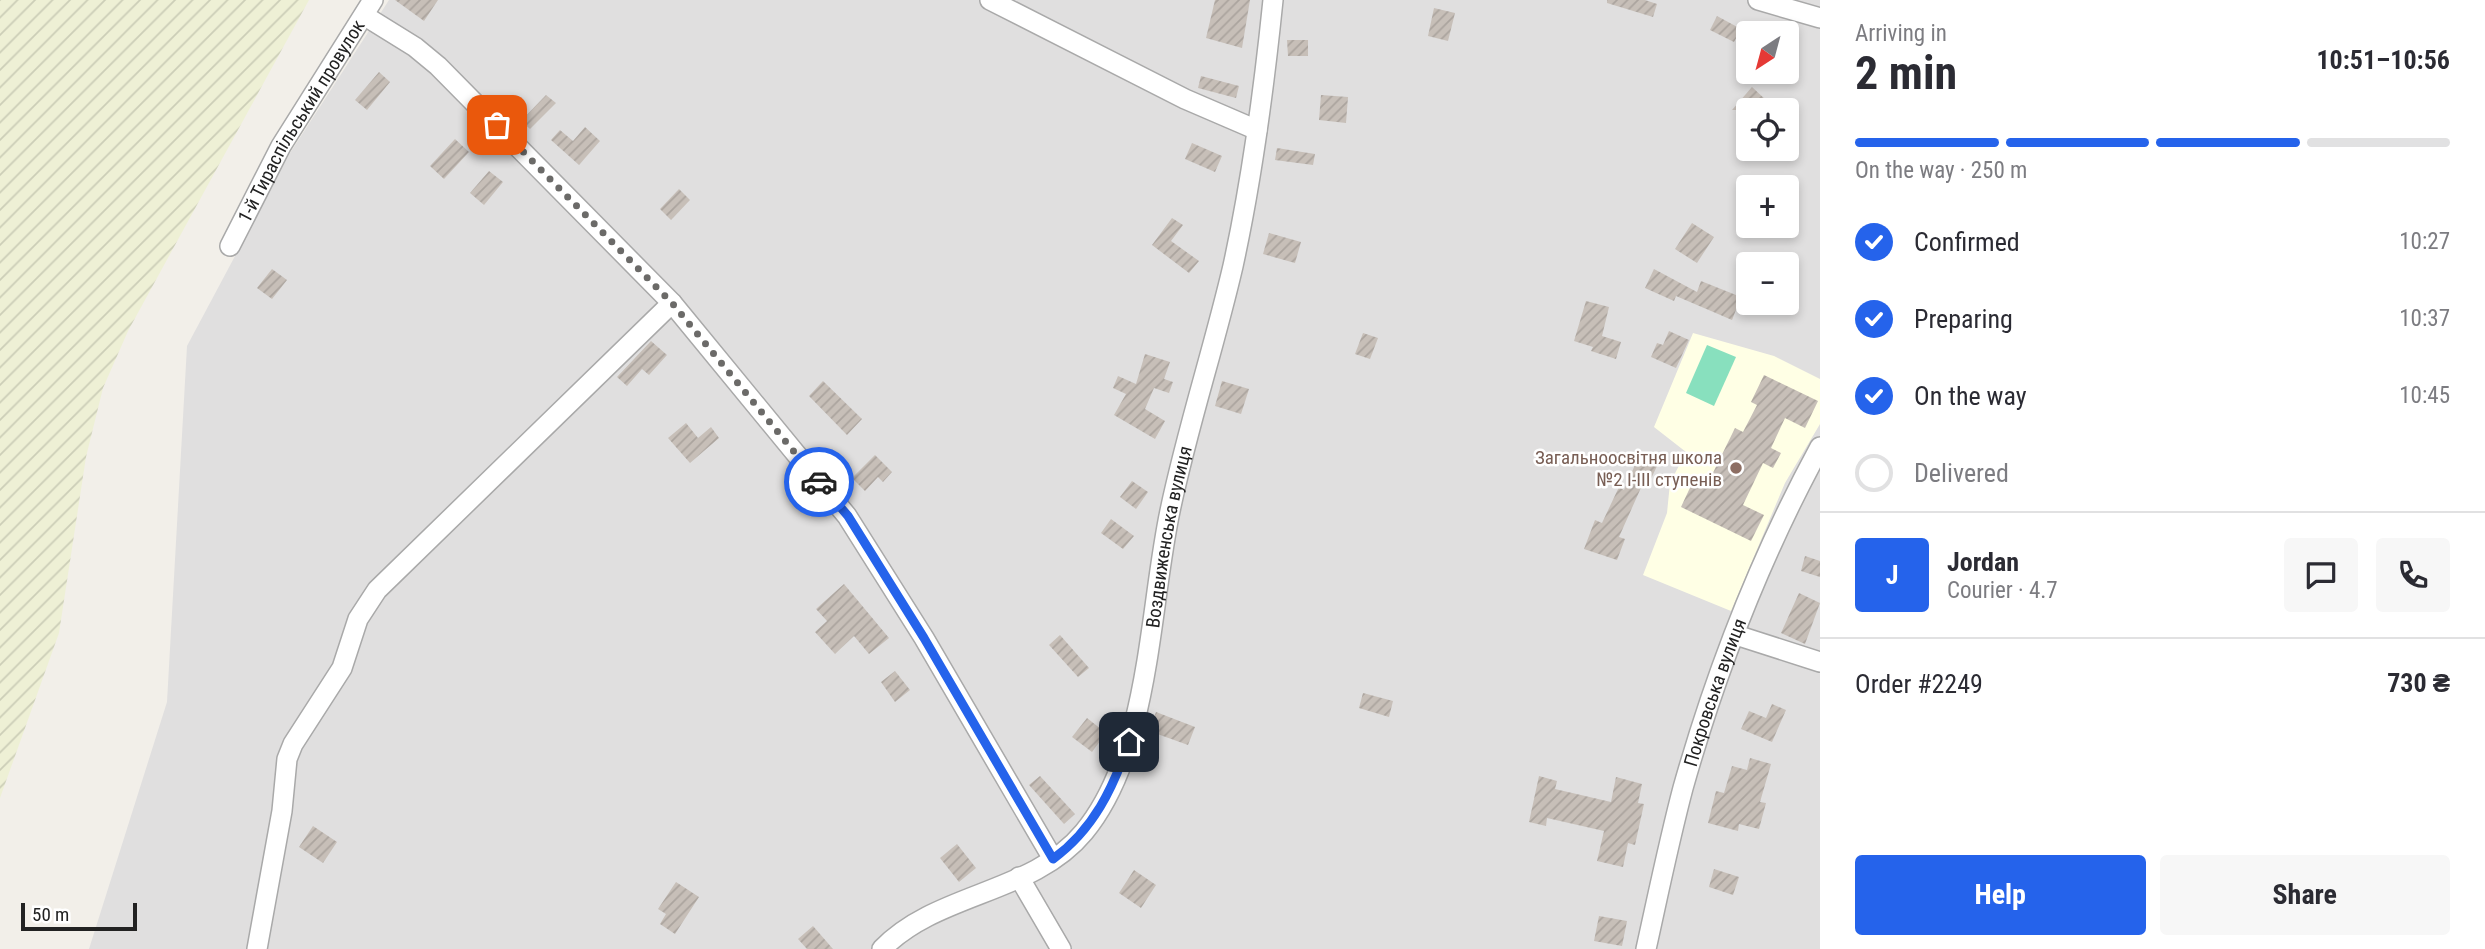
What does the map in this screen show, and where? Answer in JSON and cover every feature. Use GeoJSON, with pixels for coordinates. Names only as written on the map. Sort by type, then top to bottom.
{"type":"FeatureCollection","features":[{"type":"Feature","properties":{"kind":"street"},"geometry":{"type":"LineString","coordinates":[[990,0],[1185,99],[1257,130]]}},
{"type":"Feature","properties":{"kind":"street","name":"Воздвиженська вулиця"},"geometry":{"type":"LineString","coordinates":[[882,949],[904,929],[922,919],[1019,877],[1070,847],[1096,817],[1117,775],[1129,742],[1170,511],[1233,265],[1257,130],[1273,0]]}},
{"type":"Feature","properties":{"kind":"street"},"geometry":{"type":"LineString","coordinates":[[1758,0],[1820,18]]}},
{"type":"Feature","properties":{"kind":"street"},"geometry":{"type":"LineString","coordinates":[[369,8],[438,66],[672,303],[848,516],[924,638],[1053,859]]}},
{"type":"Feature","properties":{"kind":"street","name":"1-й Тираспільський провулок"},"geometry":{"type":"LineString","coordinates":[[230,246],[281,146],[369,8]]}},
{"type":"Feature","properties":{"kind":"street"},"geometry":{"type":"LineString","coordinates":[[257,949],[282,811],[287,760],[293,744],[342,668],[358,619],[367,604],[377,590],[672,303]]}},
{"type":"Feature","properties":{"kind":"street","name":"Покровська вулиця"},"geometry":{"type":"LineString","coordinates":[[1646,949],[1683,789],[1707,710],[1771,549],[1820,447]]}},
{"type":"Feature","properties":{"kind":"street"},"geometry":{"type":"LineString","coordinates":[[1736,635],[1820,662]]}},
{"type":"Feature","properties":{"kind":"street"},"geometry":{"type":"LineString","coordinates":[[1019,877],[1061,949]]}},
{"type":"Feature","properties":{"kind":"shaded area"},"geometry":{"type":"Polygon","coordinates":[[[0,0],[309,0],[128,331],[103,388],[86,457],[59,633],[0,798],[0,0]]]}},
{"type":"Feature","properties":{"kind":"shaded area"},"geometry":{"type":"Polygon","coordinates":[[[389,0],[1820,0],[1820,949],[89,949],[167,702],[187,346],[290,153],[389,0]]]}},
{"type":"Feature","properties":{"kind":"shaded area","name":"Загальноосвітня школа №2 I-III ступенів"},"geometry":{"type":"Polygon","coordinates":[[[1693,333],[1774,356],[1820,379],[1820,424],[1785,483],[1731,611],[1643,575],[1667,513],[1670,483],[1686,452],[1654,427],[1693,333]]]}},
{"type":"Feature","properties":{"kind":"green space"},"geometry":{"type":"Polygon","coordinates":[[[1707,345],[1736,357],[1714,406],[1686,393],[1707,345]]]}},
{"type":"Feature","properties":{"kind":"building"},"geometry":{"type":"Polygon","coordinates":[[[395,0],[438,0],[424,21],[395,0]]]}},
{"type":"Feature","properties":{"kind":"building"},"geometry":{"type":"Polygon","coordinates":[[[1215,0],[1250,0],[1242,48],[1206,38],[1215,0]]]}},
{"type":"Feature","properties":{"kind":"building"},"geometry":{"type":"Polygon","coordinates":[[[1607,0],[1645,0],[1657,4],[1653,17],[1607,3],[1607,0]]]}},
{"type":"Feature","properties":{"kind":"building"},"geometry":{"type":"Polygon","coordinates":[[[1434,8],[1455,13],[1448,41],[1428,36],[1434,8]]]}},
{"type":"Feature","properties":{"kind":"building"},"geometry":{"type":"Polygon","coordinates":[[[1717,16],[1736,26],[1736,38],[1734,42],[1710,30],[1717,16]]]}},
{"type":"Feature","properties":{"kind":"building"},"geometry":{"type":"Polygon","coordinates":[[[1287,40],[1308,40],[1308,56],[1288,56],[1287,40]]]}},
{"type":"Feature","properties":{"kind":"building"},"geometry":{"type":"Polygon","coordinates":[[[379,72],[390,82],[367,110],[355,100],[379,72]]]}},
{"type":"Feature","properties":{"kind":"building"},"geometry":{"type":"Polygon","coordinates":[[[1201,76],[1239,86],[1236,98],[1198,88],[1201,76]]]}},
{"type":"Feature","properties":{"kind":"building"},"geometry":{"type":"Polygon","coordinates":[[[1752,87],[1764,98],[1742,98],[1752,87]]]}},
{"type":"Feature","properties":{"kind":"building"},"geometry":{"type":"Polygon","coordinates":[[[546,95],[556,103],[530,129],[521,121],[546,95]]]}},
{"type":"Feature","properties":{"kind":"building"},"geometry":{"type":"Polygon","coordinates":[[[1321,95],[1348,97],[1346,123],[1319,120],[1321,95]]]}},
{"type":"Feature","properties":{"kind":"building"},"geometry":{"type":"Polygon","coordinates":[[[585,127],[600,141],[579,165],[551,140],[560,130],[573,141],[585,127]]]}},
{"type":"Feature","properties":{"kind":"building"},"geometry":{"type":"Polygon","coordinates":[[[455,139],[469,152],[444,179],[430,166],[455,139]]]}},
{"type":"Feature","properties":{"kind":"building"},"geometry":{"type":"Polygon","coordinates":[[[1192,143],[1222,156],[1215,172],[1185,159],[1192,143]]]}},
{"type":"Feature","properties":{"kind":"building"},"geometry":{"type":"Polygon","coordinates":[[[1277,148],[1315,154],[1313,165],[1275,160],[1277,148]]]}},
{"type":"Feature","properties":{"kind":"building"},"geometry":{"type":"Polygon","coordinates":[[[489,171],[503,182],[484,205],[470,193],[489,171]]]}},
{"type":"Feature","properties":{"kind":"building"},"geometry":{"type":"Polygon","coordinates":[[[679,189],[690,200],[671,220],[660,209],[679,189]]]}},
{"type":"Feature","properties":{"kind":"building"},"geometry":{"type":"Polygon","coordinates":[[[1172,218],[1183,225],[1171,241],[1199,261],[1189,273],[1152,245],[1172,218]]]}},
{"type":"Feature","properties":{"kind":"building"},"geometry":{"type":"Polygon","coordinates":[[[1692,223],[1714,237],[1697,263],[1675,249],[1692,223]]]}},
{"type":"Feature","properties":{"kind":"building"},"geometry":{"type":"Polygon","coordinates":[[[1269,233],[1301,242],[1295,263],[1263,254],[1269,233]]]}},
{"type":"Feature","properties":{"kind":"building"},"geometry":{"type":"Polygon","coordinates":[[[272,269],[287,280],[272,299],[257,288],[272,269]]]}},
{"type":"Feature","properties":{"kind":"building"},"geometry":{"type":"Polygon","coordinates":[[[1654,269],[1697,292],[1701,281],[1736,295],[1736,310],[1732,320],[1676,296],[1674,301],[1645,288],[1654,269]]]}},
{"type":"Feature","properties":{"kind":"building"},"geometry":{"type":"Polygon","coordinates":[[[1586,301],[1609,307],[1602,336],[1621,342],[1616,359],[1591,351],[1593,347],[1574,341],[1586,301]]]}},
{"type":"Feature","properties":{"kind":"building"},"geometry":{"type":"Polygon","coordinates":[[[1669,331],[1689,340],[1676,368],[1651,357],[1657,343],[1663,345],[1669,331]]]}},
{"type":"Feature","properties":{"kind":"building"},"geometry":{"type":"Polygon","coordinates":[[[1363,333],[1378,338],[1370,359],[1355,354],[1363,333]]]}},
{"type":"Feature","properties":{"kind":"building"},"geometry":{"type":"Polygon","coordinates":[[[651,341],[667,355],[649,375],[642,369],[627,386],[617,377],[651,341]]]}},
{"type":"Feature","properties":{"kind":"building"},"geometry":{"type":"Polygon","coordinates":[[[1145,354],[1170,362],[1164,379],[1173,382],[1169,393],[1154,388],[1145,409],[1165,421],[1155,439],[1114,415],[1126,394],[1113,388],[1118,376],[1136,384],[1145,354]]]}},
{"type":"Feature","properties":{"kind":"building"},"geometry":{"type":"Polygon","coordinates":[[[1764,375],[1818,401],[1805,428],[1785,418],[1771,448],[1781,453],[1773,468],[1763,463],[1743,505],[1764,515],[1751,541],[1681,507],[1695,477],[1708,483],[1735,428],[1743,432],[1757,405],[1751,402],[1764,375]]]}},
{"type":"Feature","properties":{"kind":"building"},"geometry":{"type":"Polygon","coordinates":[[[823,381],[862,419],[847,435],[809,396],[823,381]]]}},
{"type":"Feature","properties":{"kind":"building"},"geometry":{"type":"Polygon","coordinates":[[[1222,381],[1249,389],[1241,414],[1215,406],[1222,381]]]}},
{"type":"Feature","properties":{"kind":"building"},"geometry":{"type":"Polygon","coordinates":[[[686,423],[698,438],[711,427],[719,438],[690,463],[668,438],[686,423]]]}},
{"type":"Feature","properties":{"kind":"building"},"geometry":{"type":"Polygon","coordinates":[[[875,455],[892,472],[883,482],[878,477],[865,491],[852,478],[875,455]]]}},
{"type":"Feature","properties":{"kind":"building"},"geometry":{"type":"Polygon","coordinates":[[[1639,456],[1658,464],[1649,483],[1644,481],[1619,537],[1625,539],[1617,560],[1584,549],[1595,520],[1602,523],[1619,487],[1624,490],[1639,456]]]}},
{"type":"Feature","properties":{"kind":"building"},"geometry":{"type":"Polygon","coordinates":[[[1132,481],[1148,492],[1136,509],[1120,497],[1132,481]]]}},
{"type":"Feature","properties":{"kind":"building"},"geometry":{"type":"Polygon","coordinates":[[[1111,519],[1134,536],[1123,549],[1101,533],[1111,519]]]}},
{"type":"Feature","properties":{"kind":"building"},"geometry":{"type":"Polygon","coordinates":[[[1805,556],[1820,561],[1820,577],[1801,571],[1805,556]]]}},
{"type":"Feature","properties":{"kind":"building"},"geometry":{"type":"Polygon","coordinates":[[[844,584],[889,638],[869,654],[854,636],[835,654],[815,632],[827,621],[816,609],[844,584]]]}},
{"type":"Feature","properties":{"kind":"building"},"geometry":{"type":"Polygon","coordinates":[[[1799,593],[1820,603],[1805,644],[1781,633],[1799,593]]]}},
{"type":"Feature","properties":{"kind":"building"},"geometry":{"type":"Polygon","coordinates":[[[1060,635],[1089,668],[1078,677],[1049,645],[1060,635]]]}},
{"type":"Feature","properties":{"kind":"building"},"geometry":{"type":"Polygon","coordinates":[[[895,671],[910,690],[895,702],[881,682],[895,671]]]}},
{"type":"Feature","properties":{"kind":"building"},"geometry":{"type":"Polygon","coordinates":[[[1363,693],[1393,701],[1389,717],[1359,708],[1363,693]]]}},
{"type":"Feature","properties":{"kind":"building"},"geometry":{"type":"Polygon","coordinates":[[[1772,704],[1786,710],[1772,742],[1741,729],[1749,711],[1766,718],[1772,704]]]}},
{"type":"Feature","properties":{"kind":"building"},"geometry":{"type":"Polygon","coordinates":[[[1156,712],[1195,727],[1188,745],[1149,731],[1156,712]]]}},
{"type":"Feature","properties":{"kind":"building"},"geometry":{"type":"Polygon","coordinates":[[[1087,718],[1106,733],[1092,752],[1072,737],[1087,718]]]}},
{"type":"Feature","properties":{"kind":"building"},"geometry":{"type":"Polygon","coordinates":[[[1750,758],[1771,764],[1760,802],[1766,803],[1759,829],[1739,824],[1738,831],[1708,823],[1716,791],[1724,793],[1732,766],[1747,770],[1750,758]]]}},
{"type":"Feature","properties":{"kind":"building"},"geometry":{"type":"Polygon","coordinates":[[[1040,776],[1075,814],[1064,824],[1029,785],[1040,776]]]}},
{"type":"Feature","properties":{"kind":"building"},"geometry":{"type":"Polygon","coordinates":[[[1539,776],[1557,781],[1555,789],[1611,802],[1616,777],[1642,784],[1638,803],[1644,804],[1635,845],[1628,843],[1623,867],[1597,861],[1604,831],[1547,818],[1546,826],[1529,822],[1539,776]]]}},
{"type":"Feature","properties":{"kind":"building"},"geometry":{"type":"Polygon","coordinates":[[[313,826],[337,842],[323,863],[299,847],[313,826]]]}},
{"type":"Feature","properties":{"kind":"building"},"geometry":{"type":"Polygon","coordinates":[[[957,844],[976,868],[959,882],[940,858],[957,844]]]}},
{"type":"Feature","properties":{"kind":"building"},"geometry":{"type":"Polygon","coordinates":[[[1714,869],[1739,877],[1733,895],[1709,887],[1714,869]]]}},
{"type":"Feature","properties":{"kind":"building"},"geometry":{"type":"Polygon","coordinates":[[[1134,870],[1156,885],[1141,908],[1119,893],[1134,870]]]}},
{"type":"Feature","properties":{"kind":"building"},"geometry":{"type":"Polygon","coordinates":[[[676,882],[699,897],[675,934],[660,924],[666,914],[658,909],[676,882]]]}},
{"type":"Feature","properties":{"kind":"building"},"geometry":{"type":"Polygon","coordinates":[[[1599,916],[1627,921],[1622,946],[1594,941],[1599,916]]]}},
{"type":"Feature","properties":{"kind":"building"},"geometry":{"type":"Polygon","coordinates":[[[813,926],[833,949],[807,949],[798,939],[813,926]]]}},
{"type":"Feature","properties":{"kind":"way so far"},"geometry":{"type":"LineString","coordinates":[[497,125],[672,303],[819,482]]}},
{"type":"Feature","properties":{"kind":"place","name":"Загальноосвітня школа №2 I-III ступенів"},"geometry":{"type":"Point","coordinates":[1736,468]}},
{"type":"Feature","properties":{"kind":"route"},"geometry":{"type":"LineString","coordinates":[[819,482],[848,516],[924,638],[1053,859],[1070,847],[1096,817],[1117,775],[1129,742]]}}]}
